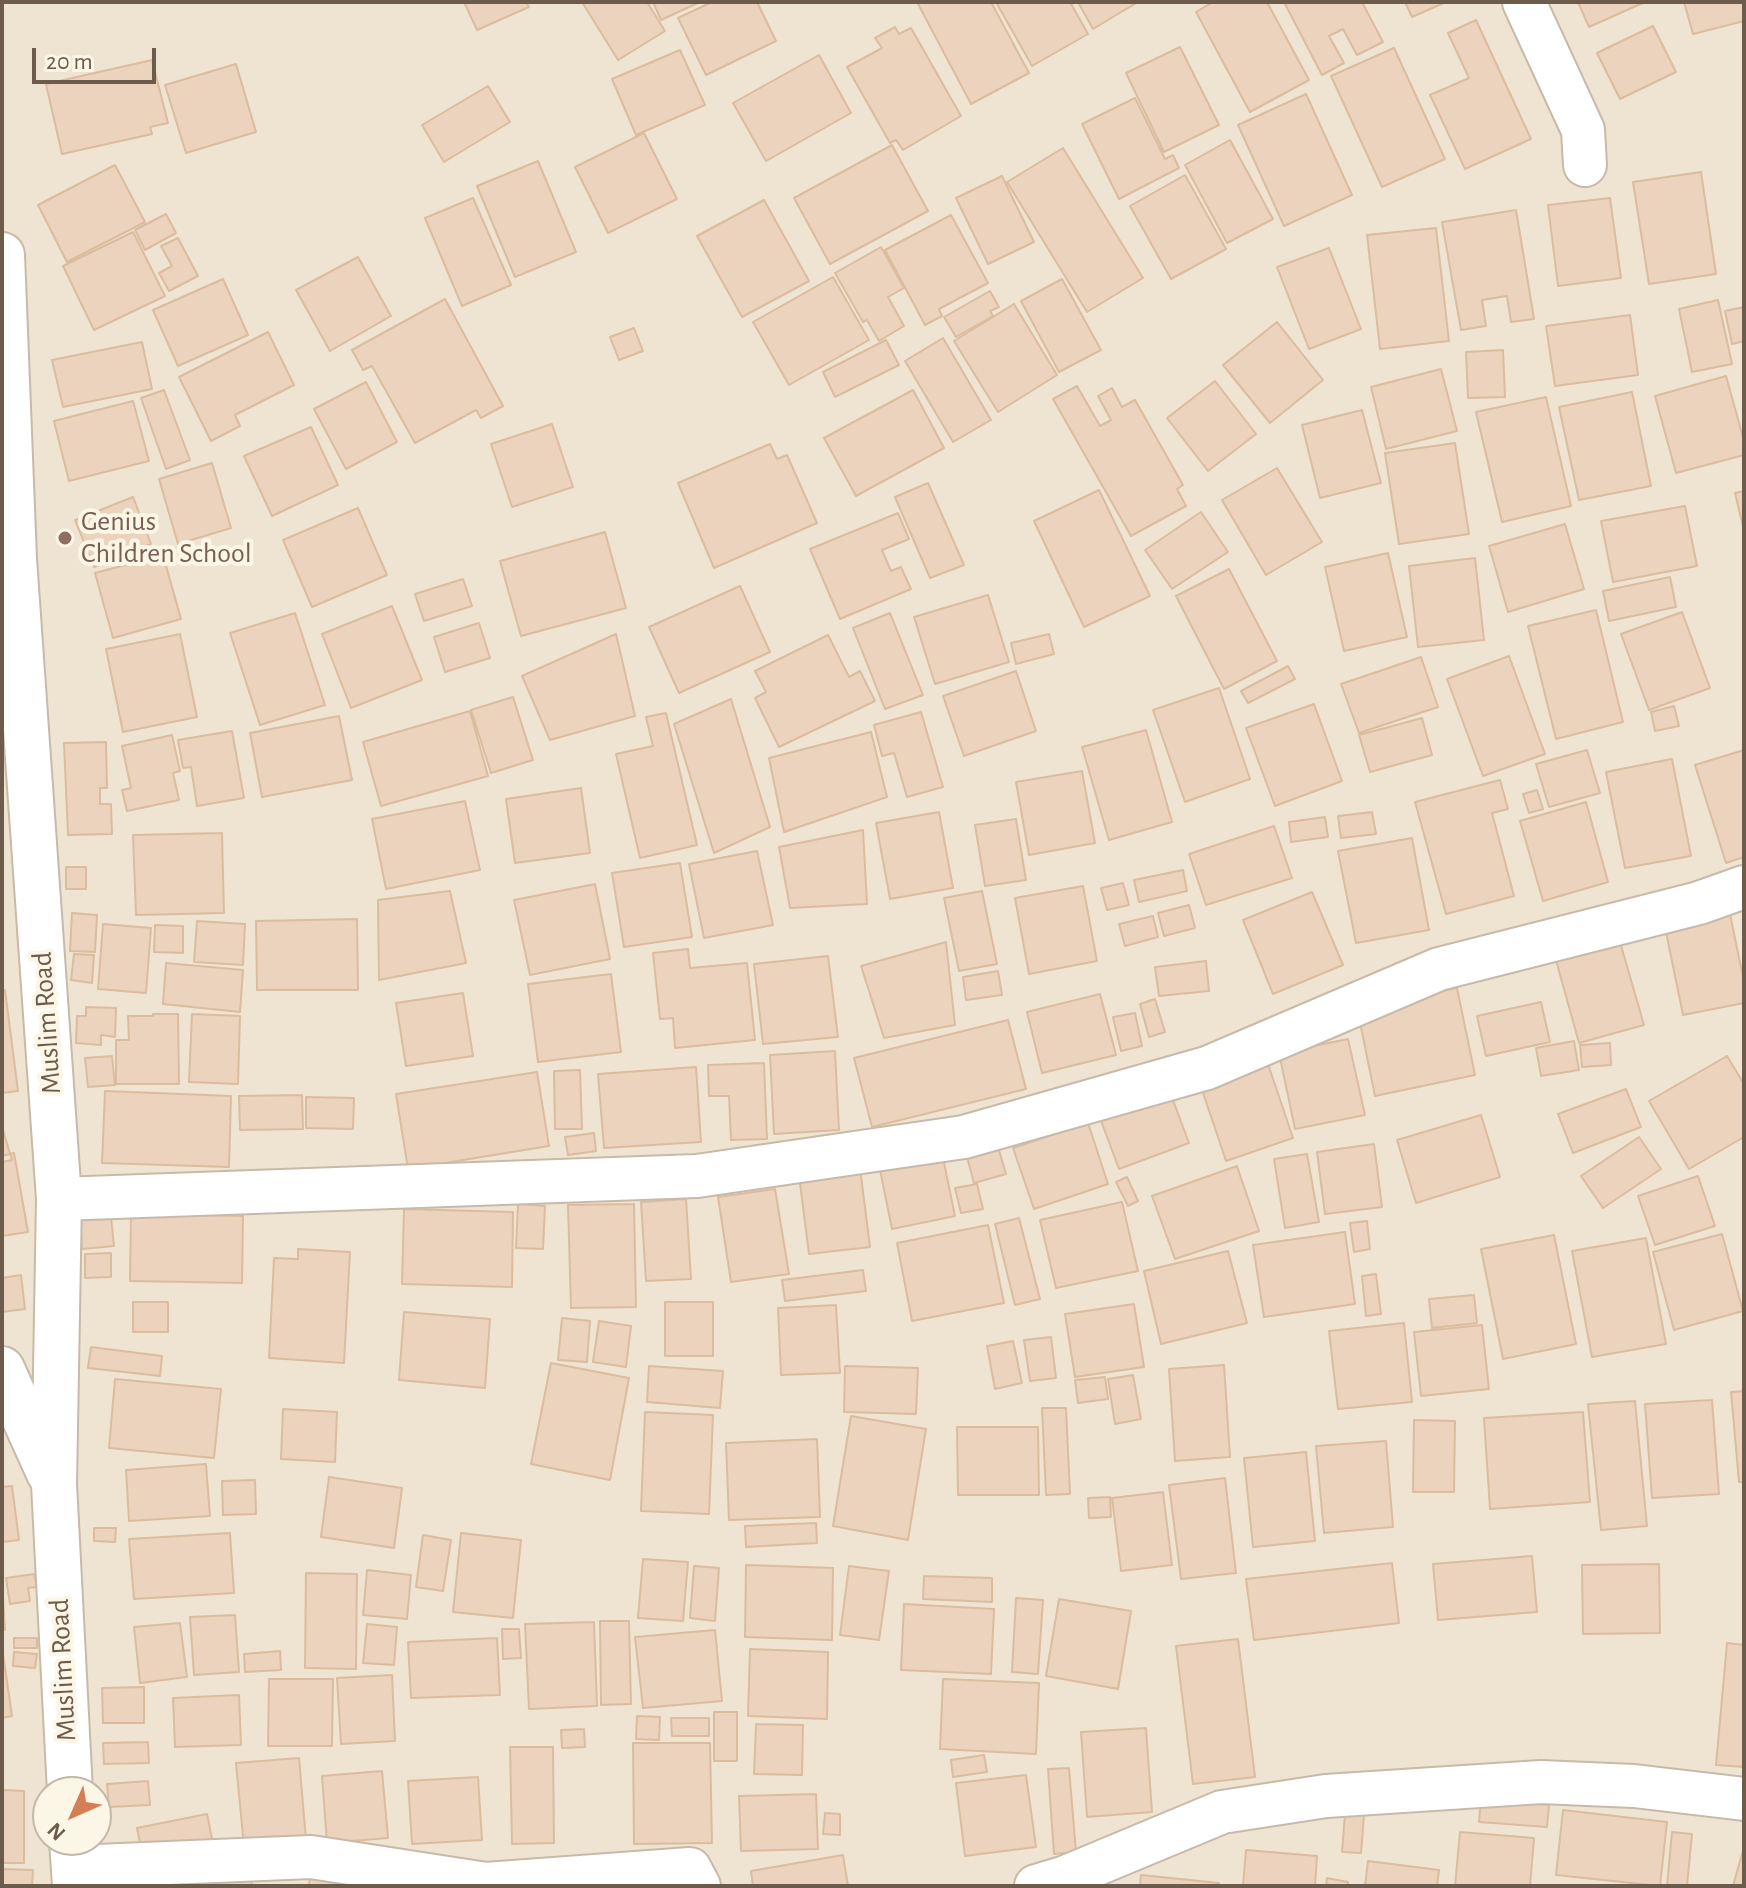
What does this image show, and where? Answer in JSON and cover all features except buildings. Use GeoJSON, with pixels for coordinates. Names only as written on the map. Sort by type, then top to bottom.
{"type":"FeatureCollection","features":[{"type":"Feature","properties":{"kind":"street"},"geometry":{"type":"LineString","coordinates":[[1524,2],[1583,130],[1585,165]]}},
{"type":"Feature","properties":{"kind":"street","name":"Muslim Road"},"geometry":{"type":"LineString","coordinates":[[2,255],[14,559],[59,1199],[54,1484],[69,1776]]}},
{"type":"Feature","properties":{"kind":"street"},"geometry":{"type":"LineString","coordinates":[[59,1199],[697,1176],[964,1137],[1207,1068],[1439,969],[1699,903],[1744,887]]}},
{"type":"Feature","properties":{"kind":"street"},"geometry":{"type":"LineString","coordinates":[[2,1369],[54,1484]]}},
{"type":"Feature","properties":{"kind":"street"},"geometry":{"type":"LineString","coordinates":[[1036,1886],[1066,1877],[1222,1812],[1326,1796],[1541,1782],[1634,1786],[1744,1799]]}},
{"type":"Feature","properties":{"kind":"street"},"geometry":{"type":"LineString","coordinates":[[73,1864],[311,1857],[486,1884],[690,1869],[699,1886]]}},
{"type":"Feature","properties":{"kind":"shaded area"},"geometry":{"type":"Polygon","coordinates":[[[2,2],[1744,2],[1744,1886],[2,1886],[2,2]]]}},
{"type":"Feature","properties":{"kind":"place","name":"Genius Children School"},"geometry":{"type":"Point","coordinates":[65,538]}}]}
